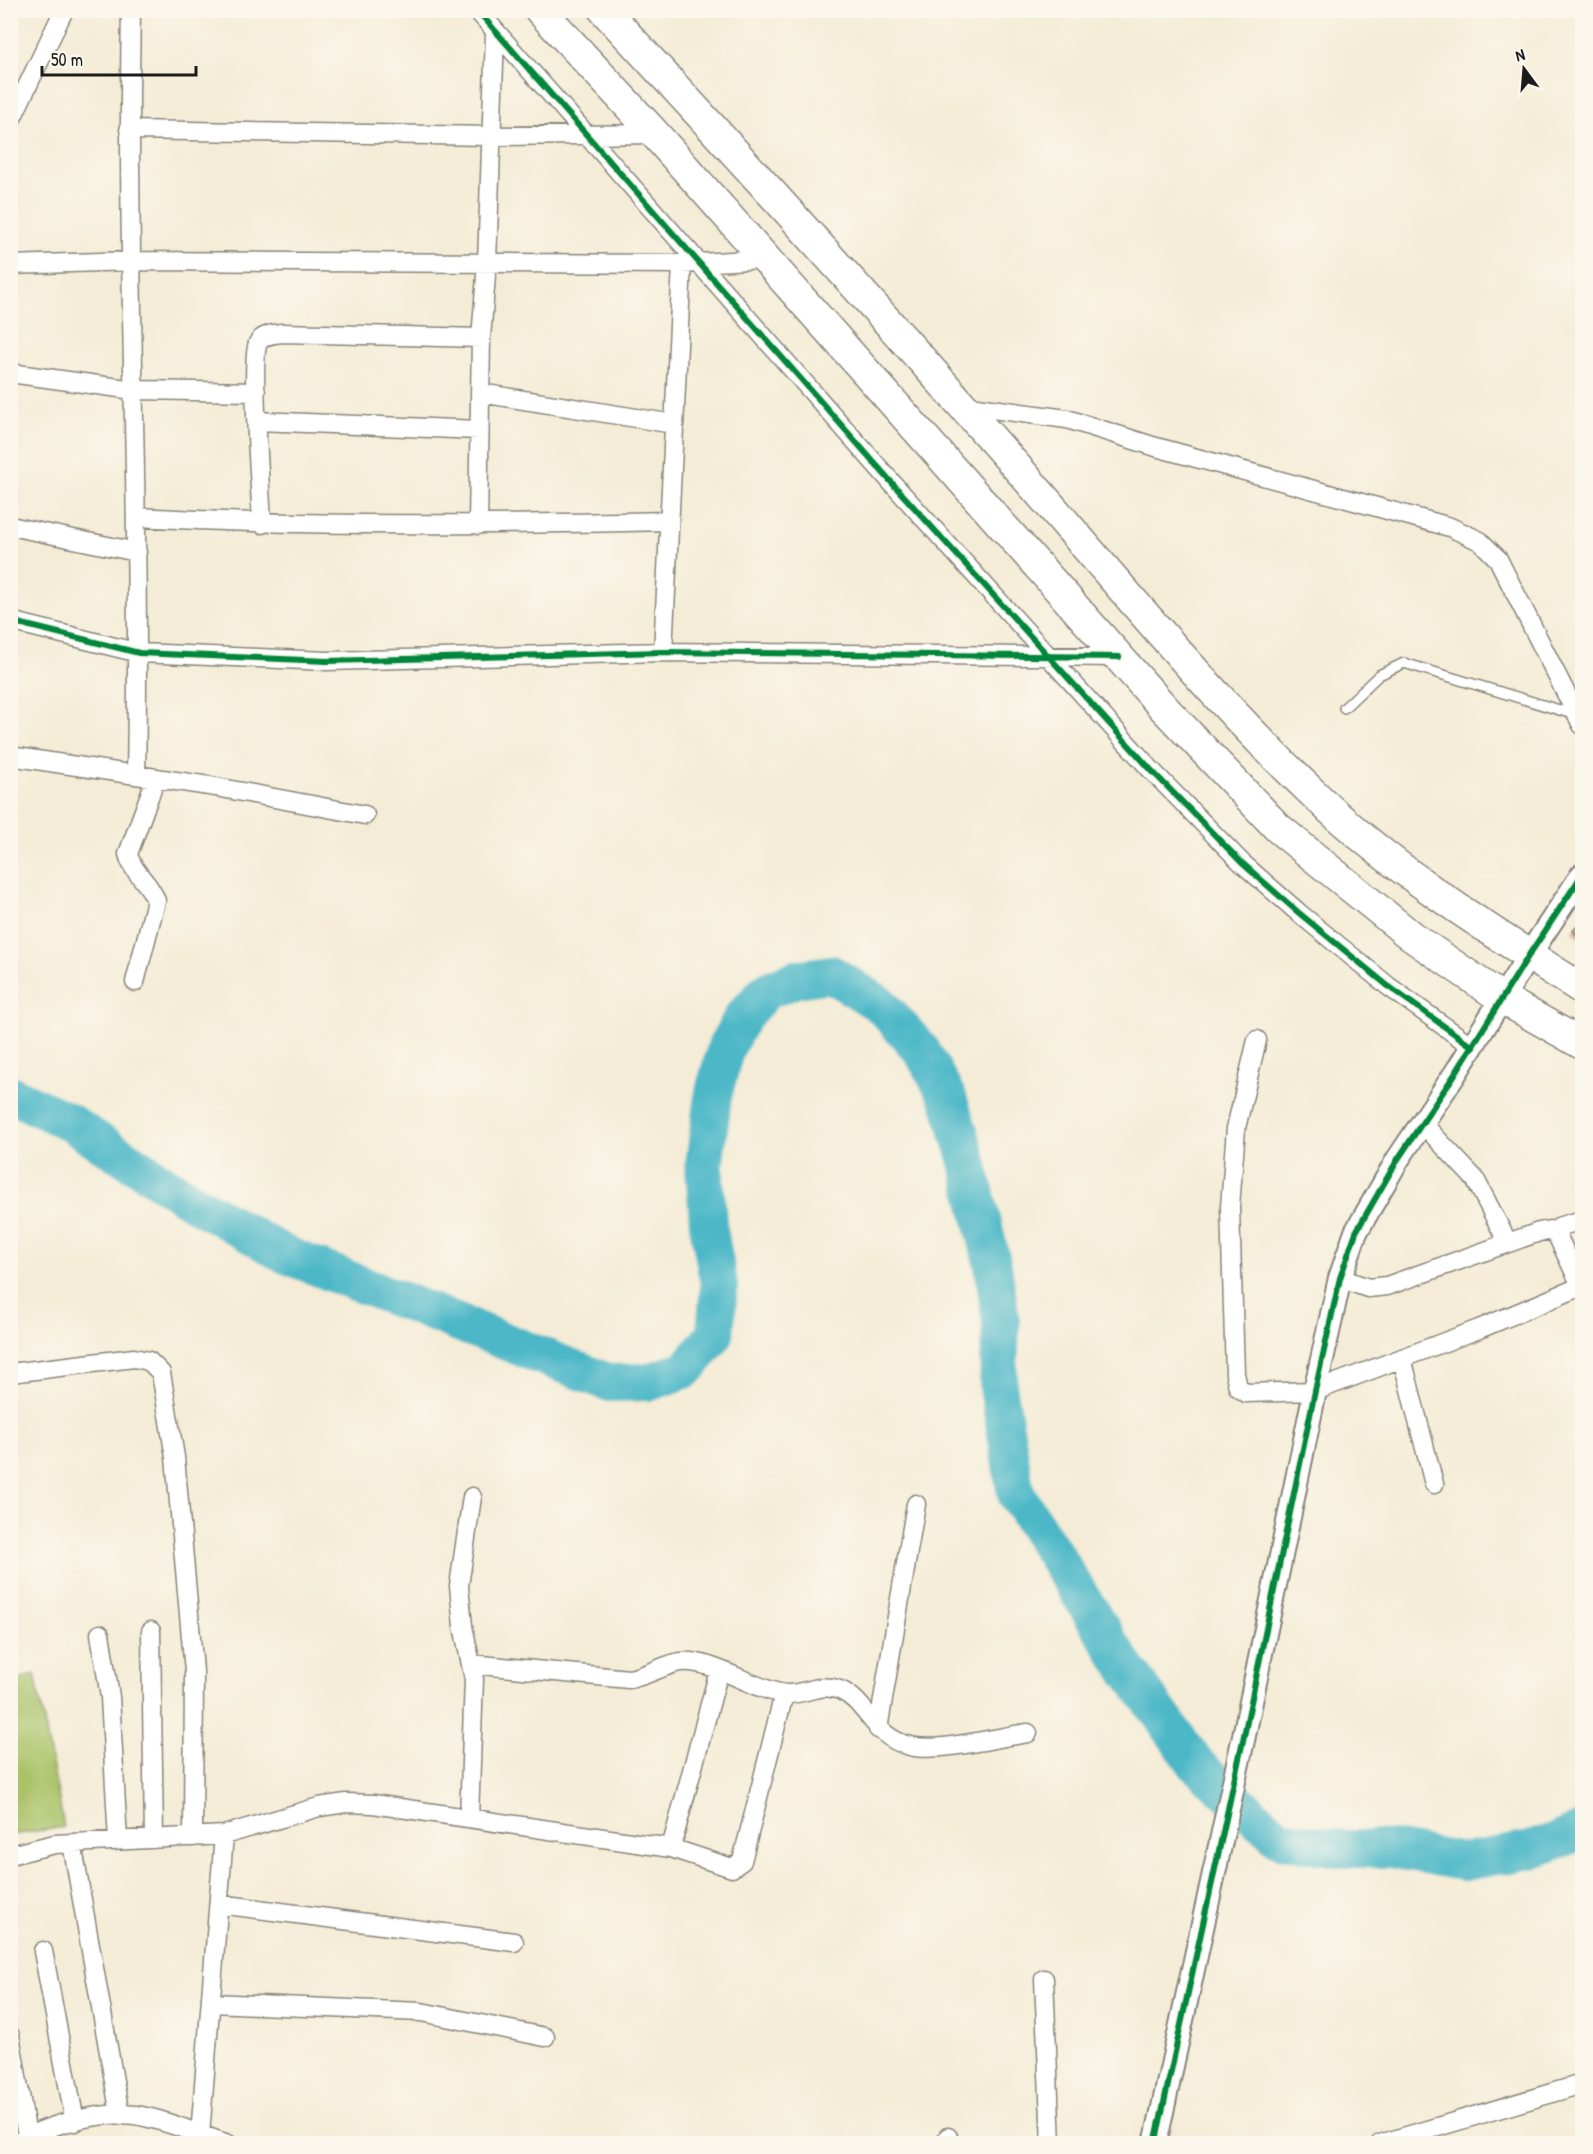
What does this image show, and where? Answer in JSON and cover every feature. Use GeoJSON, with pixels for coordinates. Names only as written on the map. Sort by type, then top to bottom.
{"type":"FeatureCollection","features":[{"type":"Feature","properties":{"kind":"highway"},"geometry":{"type":"LineString","coordinates":[[540,10],[655,134],[1119,657],[1226,775],[1278,828],[1411,936],[1503,999],[1582,1044]]}},
{"type":"Feature","properties":{"kind":"highway"},"geometry":{"type":"LineString","coordinates":[[604,10],[750,167],[1155,625],[1262,742],[1318,799],[1435,891],[1582,989]]}},
{"type":"Feature","properties":{"kind":"street"},"geometry":{"type":"LineString","coordinates":[[10,122],[64,10]]}},
{"type":"Feature","properties":{"kind":"street"},"geometry":{"type":"LineString","coordinates":[[132,10],[129,130],[130,261],[139,653],[136,775]]}},
{"type":"Feature","properties":{"kind":"street"},"geometry":{"type":"LineString","coordinates":[[477,10],[495,34],[702,263],[893,484],[1153,772],[1242,863],[1388,986],[1473,1047]]}},
{"type":"Feature","properties":{"kind":"street"},"geometry":{"type":"LineString","coordinates":[[478,525],[481,338],[488,263],[490,136],[495,34]]}},
{"type":"Feature","properties":{"kind":"street"},"geometry":{"type":"LineString","coordinates":[[129,130],[490,136],[655,134]]}},
{"type":"Feature","properties":{"kind":"street"},"geometry":{"type":"LineString","coordinates":[[10,265],[130,261],[682,264],[764,259]]}},
{"type":"Feature","properties":{"kind":"street"},"geometry":{"type":"LineString","coordinates":[[663,652],[682,264]]}},
{"type":"Feature","properties":{"kind":"street"},"geometry":{"type":"LineString","coordinates":[[262,524],[255,353],[259,342],[266,335],[481,338]]}},
{"type":"Feature","properties":{"kind":"street"},"geometry":{"type":"LineString","coordinates":[[10,373],[134,390],[256,392]]}},
{"type":"Feature","properties":{"kind":"street"},"geometry":{"type":"LineString","coordinates":[[480,393],[674,424]]}},
{"type":"Feature","properties":{"kind":"street"},"geometry":{"type":"LineString","coordinates":[[962,405],[1067,419],[1156,447],[1450,527],[1480,541],[1498,559],[1580,720]]}},
{"type":"Feature","properties":{"kind":"street"},"geometry":{"type":"LineString","coordinates":[[258,421],[479,430]]}},
{"type":"Feature","properties":{"kind":"street"},"geometry":{"type":"LineString","coordinates":[[136,517],[262,524],[478,525],[669,521]]}},
{"type":"Feature","properties":{"kind":"street"},"geometry":{"type":"LineString","coordinates":[[10,526],[137,552]]}},
{"type":"Feature","properties":{"kind":"street"},"geometry":{"type":"LineString","coordinates":[[10,621],[139,653],[327,661],[663,652],[1119,657]]}},
{"type":"Feature","properties":{"kind":"street"},"geometry":{"type":"LineString","coordinates":[[10,756],[156,778],[365,815]]}},
{"type":"Feature","properties":{"kind":"street"},"geometry":{"type":"LineString","coordinates":[[135,982],[156,901],[152,888],[130,865],[128,854],[156,778]]}},
{"type":"Feature","properties":{"kind":"street"},"geometry":{"type":"LineString","coordinates":[[1155,2144],[1340,1278],[1356,1232],[1422,1123],[1582,875]]}},
{"type":"Feature","properties":{"kind":"street"},"geometry":{"type":"LineString","coordinates":[[1257,1040],[1236,1128],[1230,1207],[1235,1374],[1238,1387],[1246,1393],[1315,1390],[1582,1287],[1557,1235],[1550,1230],[1387,1286],[1368,1288],[1340,1278]]}},
{"type":"Feature","properties":{"kind":"street"},"geometry":{"type":"LineString","coordinates":[[1422,1123],[1475,1179],[1508,1243]]}},
{"type":"Feature","properties":{"kind":"street"},"geometry":{"type":"LineString","coordinates":[[1557,1235],[1561,1226],[1582,1220]]}},
{"type":"Feature","properties":{"kind":"street"},"geometry":{"type":"LineString","coordinates":[[10,1373],[134,1358],[149,1362],[161,1373],[175,1457],[194,1671],[194,1837]]}},
{"type":"Feature","properties":{"kind":"street"},"geometry":{"type":"LineString","coordinates":[[1402,1358],[1434,1484]]}},
{"type":"Feature","properties":{"kind":"street"},"geometry":{"type":"LineString","coordinates":[[469,1818],[475,1710],[471,1664],[463,1626],[459,1586],[472,1497]]}},
{"type":"Feature","properties":{"kind":"street"},"geometry":{"type":"LineString","coordinates":[[878,1729],[916,1504]]}},
{"type":"Feature","properties":{"kind":"street"},"geometry":{"type":"LineString","coordinates":[[151,1631],[154,1839]]}},
{"type":"Feature","properties":{"kind":"street"},"geometry":{"type":"LineString","coordinates":[[100,1634],[110,1697],[118,1841]]}},
{"type":"Feature","properties":{"kind":"street"},"geometry":{"type":"LineString","coordinates":[[471,1664],[615,1679],[649,1675],[680,1662],[719,1671],[784,1694],[815,1688],[839,1690],[850,1696],[878,1729],[894,1740],[912,1747],[938,1746],[1028,1733]]}},
{"type":"Feature","properties":{"kind":"street"},"geometry":{"type":"LineString","coordinates":[[671,1848],[719,1671]]}},
{"type":"Feature","properties":{"kind":"street"},"geometry":{"type":"LineString","coordinates":[[10,1855],[55,1844],[224,1835],[319,1807],[346,1803],[373,1804],[671,1848],[724,1868],[738,1866],[742,1861],[784,1694]]}},
{"type":"Feature","properties":{"kind":"street"},"geometry":{"type":"LineString","coordinates":[[200,2135],[224,1835]]}},
{"type":"Feature","properties":{"kind":"street"},"geometry":{"type":"LineString","coordinates":[[72,1843],[120,2115]]}},
{"type":"Feature","properties":{"kind":"street"},"geometry":{"type":"LineString","coordinates":[[219,1904],[514,1942]]}},
{"type":"Feature","properties":{"kind":"street"},"geometry":{"type":"LineString","coordinates":[[43,1951],[75,2122]]}},
{"type":"Feature","properties":{"kind":"street"},"geometry":{"type":"LineString","coordinates":[[1044,1979],[1051,2144]]}},
{"type":"Feature","properties":{"kind":"street"},"geometry":{"type":"LineString","coordinates":[[212,2003],[422,2012],[545,2037]]}},
{"type":"Feature","properties":{"kind":"street"},"geometry":{"type":"LineString","coordinates":[[10,2035],[21,2140],[75,2122],[120,2115],[137,2115],[228,2144]]}},
{"type":"Feature","properties":{"kind":"street"},"geometry":{"type":"LineString","coordinates":[[1380,2144],[1582,2084]]}},
{"type":"Feature","properties":{"kind":"lane"},"geometry":{"type":"LineString","coordinates":[[1344,708],[1379,675],[1404,663],[1580,720]]}},
{"type":"Feature","properties":{"kind":"green space"},"geometry":{"type":"Polygon","coordinates":[[[35,1674],[64,1827],[11,1835],[11,1683],[35,1674]]]}},
{"type":"Feature","properties":{"kind":"building"},"geometry":{"type":"Polygon","coordinates":[[[1582,920],[1582,939],[1573,931],[1582,920]]]}},
{"type":"Feature","properties":{"kind":"waterway"},"geometry":{"type":"LineString","coordinates":[[10,1094],[69,1122],[195,1203],[284,1254],[610,1383],[650,1382],[687,1369],[715,1334],[719,1285],[708,1224],[704,1166],[713,1096],[726,1047],[743,1016],[766,991],[796,979],[831,974],[881,1005],[922,1051],[948,1098],[967,1158],[993,1266],[1001,1322],[998,1386],[1016,1494],[1121,1660],[1197,1765],[1280,1839],[1343,1849],[1392,1849],[1463,1862],[1531,1850],[1582,1831]]}},
{"type":"Feature","properties":{"kind":"cycle path"},"geometry":{"type":"LineString","coordinates":[[477,10],[893,484],[1153,772],[1242,863],[1299,913],[1388,986],[1473,1047]]}},
{"type":"Feature","properties":{"kind":"cycle path"},"geometry":{"type":"LineString","coordinates":[[10,621],[139,653],[327,661],[663,652],[1119,657]]}},
{"type":"Feature","properties":{"kind":"cycle path"},"geometry":{"type":"LineString","coordinates":[[1155,2144],[1340,1278],[1356,1232],[1398,1159],[1582,875]]}}]}
